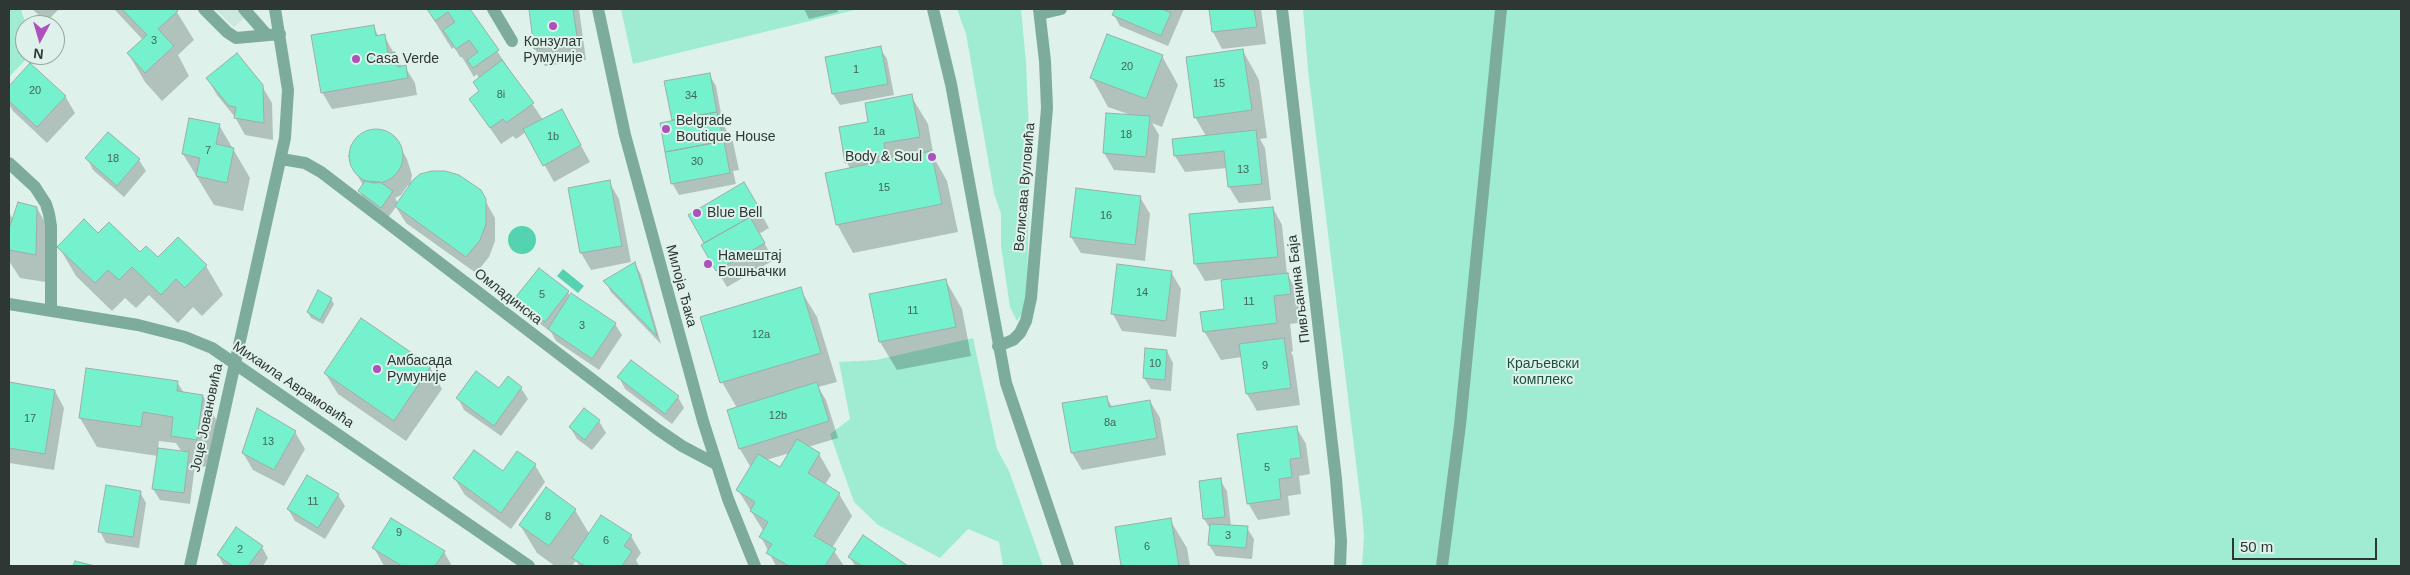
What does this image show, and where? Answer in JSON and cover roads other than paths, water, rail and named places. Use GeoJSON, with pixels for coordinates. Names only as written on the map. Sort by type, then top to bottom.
{"type":"FeatureCollection","features":[{"type":"Feature","properties":{"kind":"street"},"geometry":{"type":"LineString","coordinates":[[204,9],[236,38],[273,35]]}},
{"type":"Feature","properties":{"kind":"street"},"geometry":{"type":"LineString","coordinates":[[244,9],[273,35]]}},
{"type":"Feature","properties":{"kind":"street","name":"Јоце Јовановића"},"geometry":{"type":"LineString","coordinates":[[190,566],[282,159],[288,103],[286,74],[273,35],[275,9]]}},
{"type":"Feature","properties":{"kind":"street"},"geometry":{"type":"LineString","coordinates":[[493,9],[512,41]]}},
{"type":"Feature","properties":{"kind":"street","name":"Милоја Ђака"},"geometry":{"type":"LineString","coordinates":[[598,9],[625,135],[716,464],[755,566]]}},
{"type":"Feature","properties":{"kind":"street"},"geometry":{"type":"LineString","coordinates":[[933,9],[952,84],[998,346],[1017,419],[1068,566]]}},
{"type":"Feature","properties":{"kind":"street"},"geometry":{"type":"LineString","coordinates":[[1039,11],[1061,9]]}},
{"type":"Feature","properties":{"kind":"street","name":"Пивљанина Баја"},"geometry":{"type":"LineString","coordinates":[[1282,9],[1336,478],[1341,541],[1340,566]]}},
{"type":"Feature","properties":{"kind":"street"},"geometry":{"type":"LineString","coordinates":[[1442,566],[1460,425],[1500,9]]}},
{"type":"Feature","properties":{"kind":"street","name":"Велисава Вуловића"},"geometry":{"type":"LineString","coordinates":[[998,346],[1013,340],[1020,333],[1026,321],[1031,298],[1047,108],[1045,61],[1039,11]]}},
{"type":"Feature","properties":{"kind":"street","name":"Омладинска"},"geometry":{"type":"LineString","coordinates":[[282,159],[305,163],[321,172],[657,429],[682,446],[716,464]]}},
{"type":"Feature","properties":{"kind":"street"},"geometry":{"type":"LineString","coordinates":[[9,163],[35,187],[46,204],[49,214],[51,311]]}},
{"type":"Feature","properties":{"kind":"street","name":"Михаила Аврамовића"},"geometry":{"type":"LineString","coordinates":[[9,304],[165,331],[212,348],[529,566]]}},
{"type":"Feature","properties":{"kind":"place","name":"Конзулат Румуније"},"geometry":{"type":"Point","coordinates":[553,26]}},
{"type":"Feature","properties":{"kind":"place","name":"Casa Verde"},"geometry":{"type":"Point","coordinates":[356,59]}},
{"type":"Feature","properties":{"kind":"place","name":"Belgrade Boutique House"},"geometry":{"type":"Point","coordinates":[666,129]}},
{"type":"Feature","properties":{"kind":"place","name":"Body & Soul"},"geometry":{"type":"Point","coordinates":[932,157]}},
{"type":"Feature","properties":{"kind":"place","name":"Blue Bell"},"geometry":{"type":"Point","coordinates":[697,213]}},
{"type":"Feature","properties":{"kind":"place","name":"Намештај Бошњачки"},"geometry":{"type":"Point","coordinates":[708,264]}},
{"type":"Feature","properties":{"kind":"place","name":"Амбасада Румуније"},"geometry":{"type":"Point","coordinates":[377,369]}},
{"type":"Feature","properties":{"kind":"park label","name":"Краљевски комплекс"},"geometry":{"type":"Point","coordinates":[1543,372]}}]}
